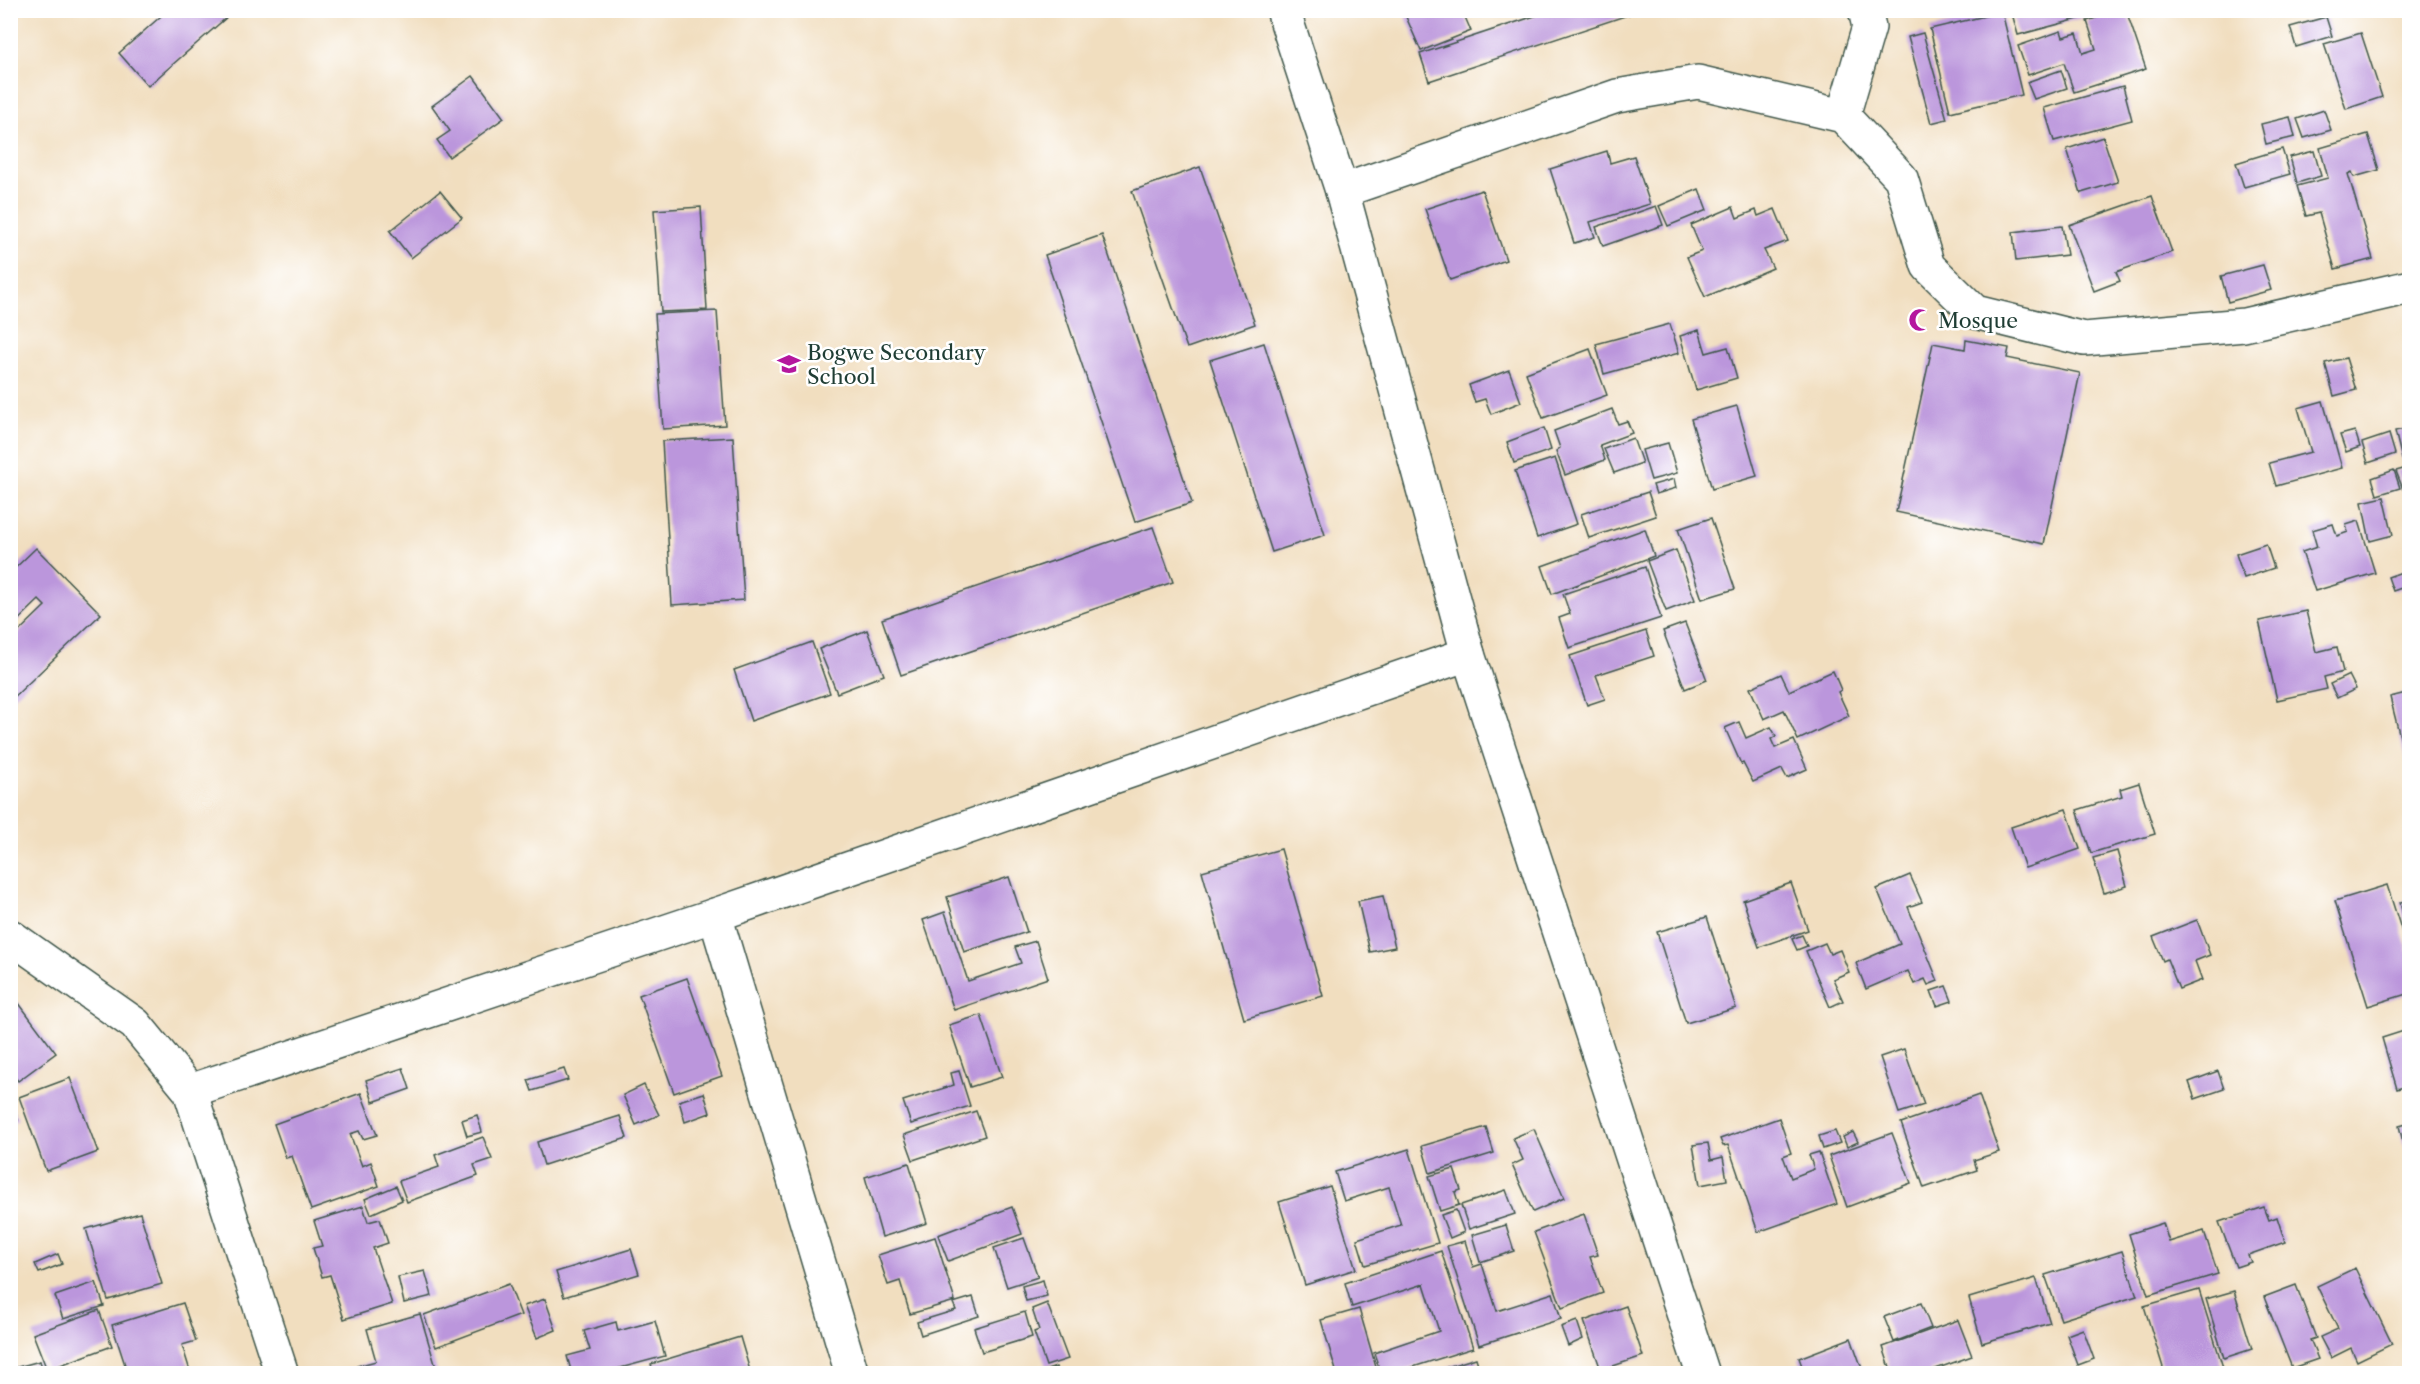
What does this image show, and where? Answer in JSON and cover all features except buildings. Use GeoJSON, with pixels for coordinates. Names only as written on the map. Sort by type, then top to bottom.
{"type":"FeatureCollection","features":[{"type":"Feature","properties":{"kind":"street"},"geometry":{"type":"LineString","coordinates":[[1283,10],[1342,191],[1468,654],[1703,1374]]}},
{"type":"Feature","properties":{"kind":"street"},"geometry":{"type":"LineString","coordinates":[[1843,116],[1869,27],[1865,10]]}},
{"type":"Feature","properties":{"kind":"street"},"geometry":{"type":"LineString","coordinates":[[1342,191],[1617,96],[1698,82],[1843,116],[1901,178],[1928,266],[1975,312],[2084,339],[2244,326],[2409,287]]}},
{"type":"Feature","properties":{"kind":"street"},"geometry":{"type":"LineString","coordinates":[[190,1091],[715,915],[1468,654]]}},
{"type":"Feature","properties":{"kind":"street"},"geometry":{"type":"LineString","coordinates":[[715,915],[852,1374]]}},
{"type":"Feature","properties":{"kind":"street"},"geometry":{"type":"LineString","coordinates":[[10,936],[135,1024],[190,1091],[282,1374]]}},
{"type":"Feature","properties":{"kind":"place","name":"Mosque"},"geometry":{"type":"Point","coordinates":[1920,320]}},
{"type":"Feature","properties":{"kind":"place","name":"Bogwe Secondary School"},"geometry":{"type":"Point","coordinates":[789,364]}}]}
